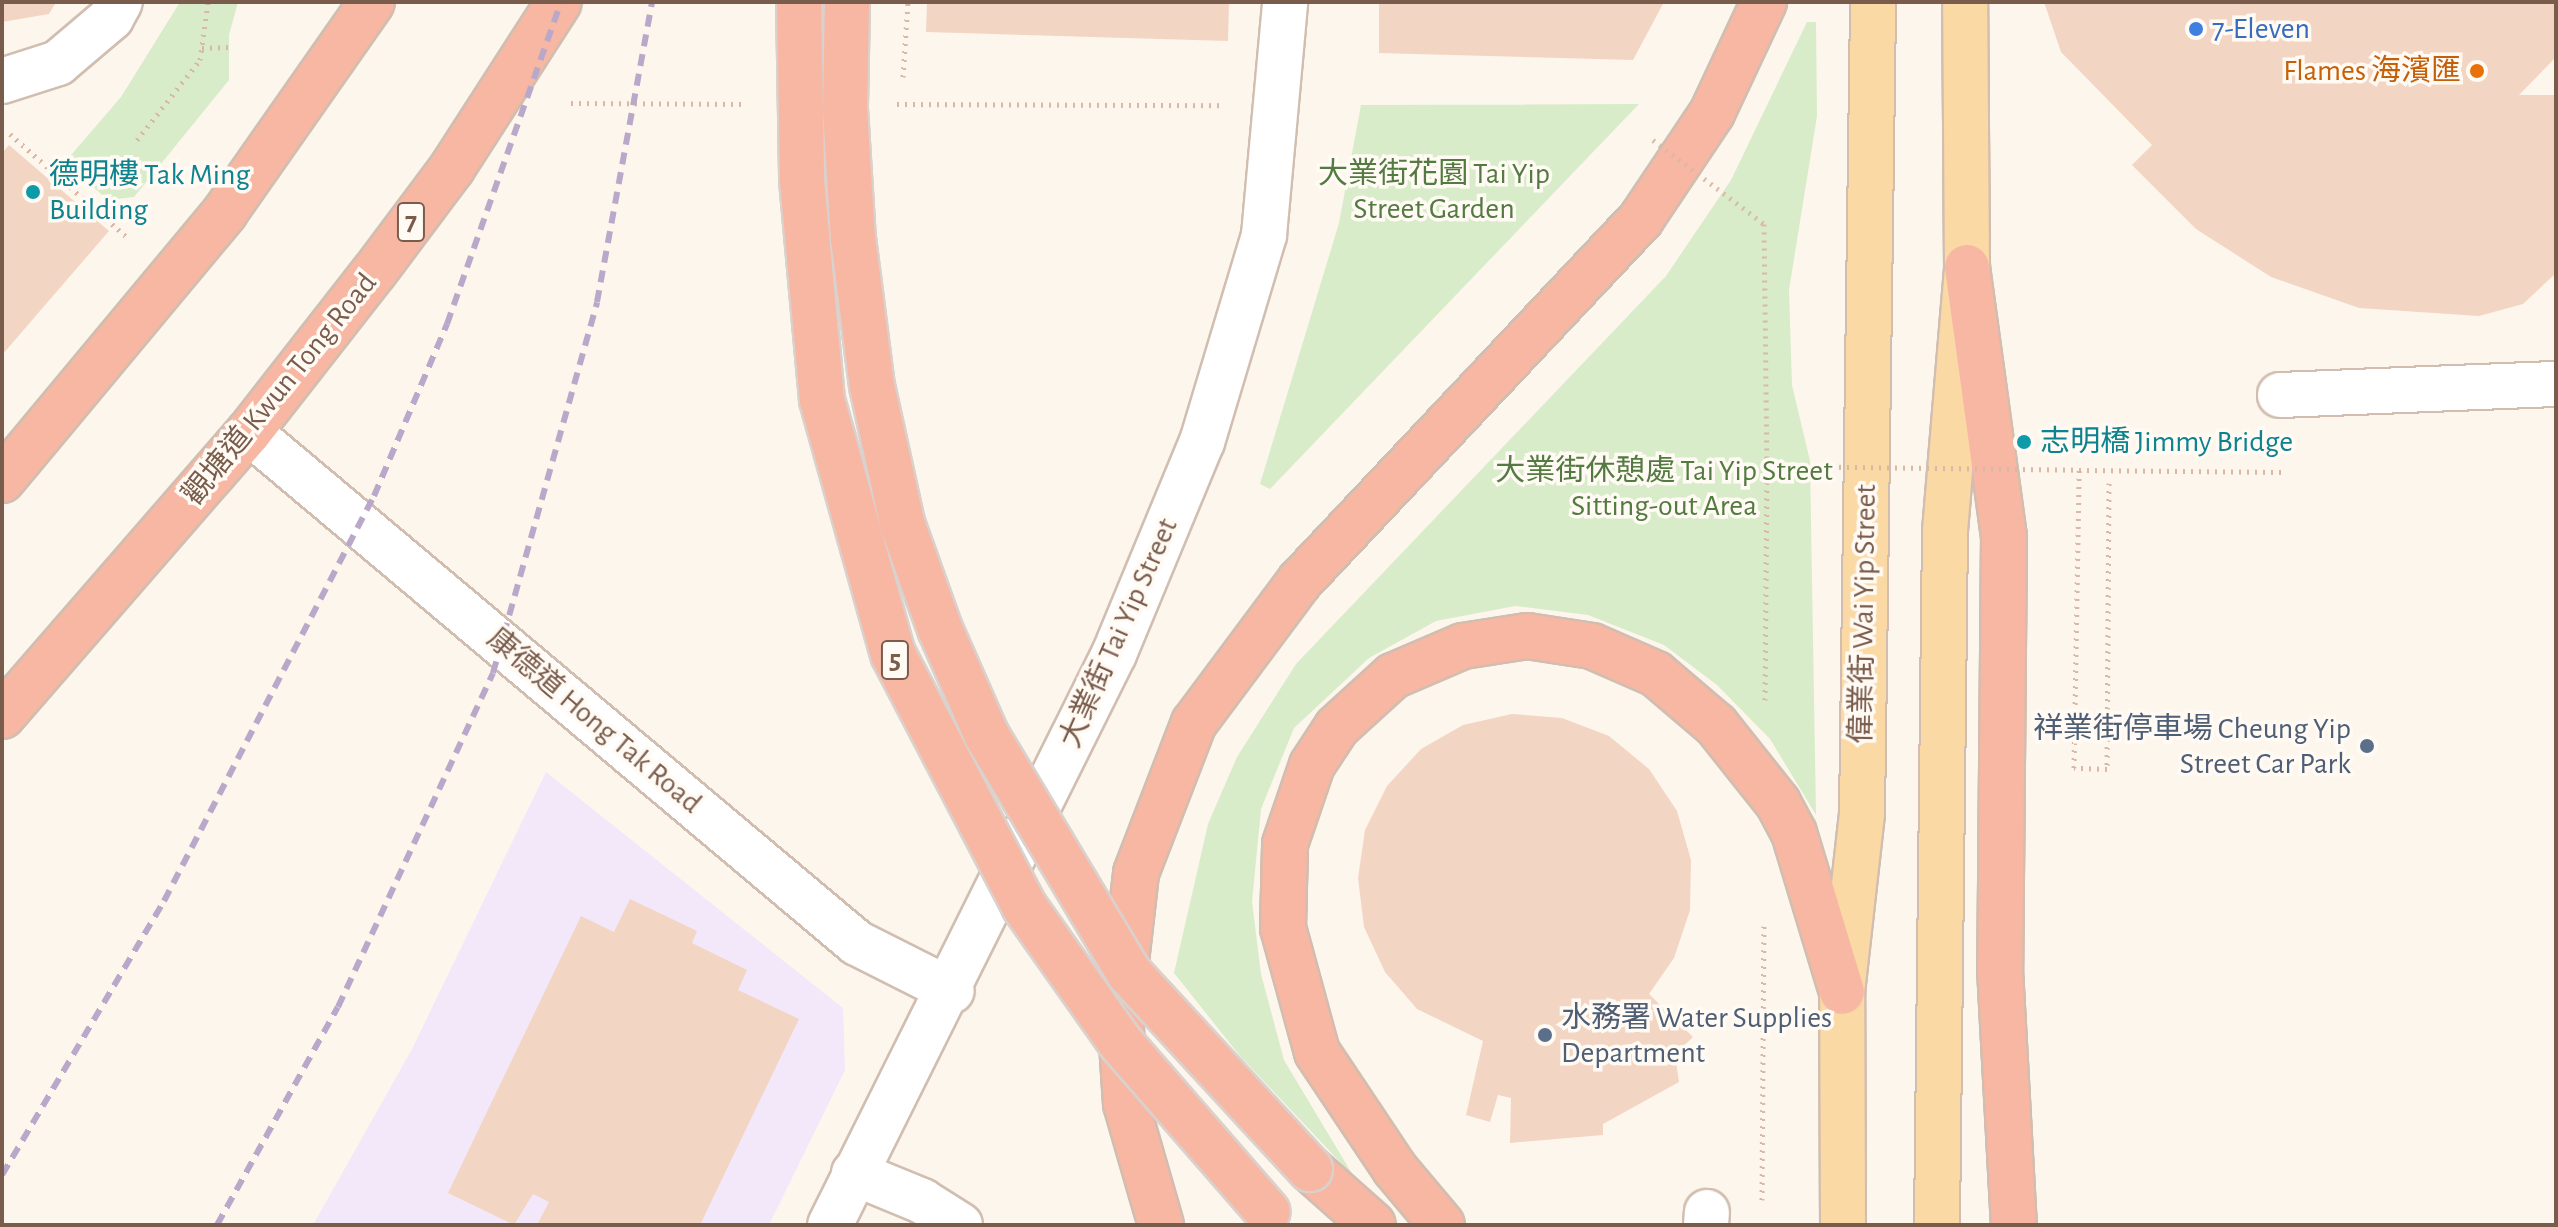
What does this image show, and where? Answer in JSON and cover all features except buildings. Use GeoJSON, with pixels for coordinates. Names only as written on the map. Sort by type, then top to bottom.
{"type":"FeatureCollection","features":[{"type":"Feature","properties":{"kind":"highway"},"geometry":{"type":"LineString","coordinates":[[2,480],[225,212],[372,2]]}},
{"type":"Feature","properties":{"kind":"highway","name":"觀塘道 Kwun Tong Road"},"geometry":{"type":"LineString","coordinates":[[2,716],[249,432],[452,168],[559,2]]}},
{"type":"Feature","properties":{"kind":"highway","name":"5"},"geometry":{"type":"LineString","coordinates":[[799,2],[802,180],[822,400],[893,654],[1024,906],[1120,1042],[1282,1225]]}},
{"type":"Feature","properties":{"kind":"highway","name":"5"},"geometry":{"type":"LineString","coordinates":[[847,2],[845,109],[853,238],[872,386],[902,523],[940,629],[986,734],[1129,973],[1310,1169],[1373,1225]]}},
{"type":"Feature","properties":{"kind":"highway"},"geometry":{"type":"LineString","coordinates":[[1161,1225],[1126,1104],[1120,1014],[1136,873],[1194,723],[1299,582],[1641,219],[1712,113],[1764,2]]}},
{"type":"Feature","properties":{"kind":"highway"},"geometry":{"type":"LineString","coordinates":[[1967,267],[2004,536],[2000,969],[2014,1224]]}},
{"type":"Feature","properties":{"kind":"highway"},"geometry":{"type":"LineString","coordinates":[[1442,1225],[1395,1169],[1317,1052],[1292,975],[1283,928],[1285,844],[1312,765],[1337,727],[1393,676],[1428,657],[1497,639],[1560,638],[1626,658],[1687,697],[1758,773],[1794,833],[1842,992]]}},
{"type":"Feature","properties":{"kind":"main road","name":"偉業街 Wai Yip Street"},"geometry":{"type":"LineString","coordinates":[[1843,1225],[1842,992],[1862,814],[1873,2]]}},
{"type":"Feature","properties":{"kind":"main road"},"geometry":{"type":"LineString","coordinates":[[1937,1225],[1945,531],[1967,267],[1965,2]]}},
{"type":"Feature","properties":{"kind":"street"},"geometry":{"type":"LineString","coordinates":[[2,81],[58,63],[111,18],[120,2]]}},
{"type":"Feature","properties":{"kind":"street","name":"大業街 Tai Yip Street"},"geometry":{"type":"LineString","coordinates":[[830,1225],[854,1173],[952,991],[1114,654],[1202,442],[1264,235],[1285,2]]}},
{"type":"Feature","properties":{"kind":"street"},"geometry":{"type":"LineString","coordinates":[[2280,395],[2556,384]]}},
{"type":"Feature","properties":{"kind":"street","name":"康德道 Hong Tak Road"},"geometry":{"type":"LineString","coordinates":[[249,432],[857,943],[952,991]]}},
{"type":"Feature","properties":{"kind":"street"},"geometry":{"type":"LineString","coordinates":[[854,1173],[922,1201],[960,1225]]}},
{"type":"Feature","properties":{"kind":"path"},"geometry":{"type":"LineString","coordinates":[[137,140],[200,60],[208,2]]}},
{"type":"Feature","properties":{"kind":"path"},"geometry":{"type":"LineString","coordinates":[[901,104],[908,2]]}},
{"type":"Feature","properties":{"kind":"path"},"geometry":{"type":"LineString","coordinates":[[202,48],[229,47]]}},
{"type":"Feature","properties":{"kind":"path"},"geometry":{"type":"LineString","coordinates":[[6,131],[128,238]]}},
{"type":"Feature","properties":{"kind":"path"},"geometry":{"type":"LineString","coordinates":[[1653,140],[1764,224],[1767,466],[2281,472]]}},
{"type":"Feature","properties":{"kind":"path"},"geometry":{"type":"LineString","coordinates":[[2079,470],[2074,768],[2107,769],[2109,483]]}},
{"type":"Feature","properties":{"kind":"shaded area"},"geometry":{"type":"Polygon","coordinates":[[[546,772],[843,1008],[845,1070],[769,1225],[313,1225],[412,1049],[546,772]]]}},
{"type":"Feature","properties":{"kind":"green space"},"geometry":{"type":"Polygon","coordinates":[[[180,2],[238,2],[229,35],[229,80],[134,197],[108,200],[65,162],[121,97],[180,2]]]}},
{"type":"Feature","properties":{"kind":"green space","name":"大業街休憩處 Tai Yip Street Sitting-out Area"},"geometry":{"type":"Polygon","coordinates":[[[1807,22],[1816,22],[1817,116],[1789,290],[1792,385],[1810,461],[1816,815],[1770,739],[1717,685],[1664,645],[1588,615],[1515,606],[1436,621],[1369,658],[1294,728],[1261,809],[1252,902],[1261,974],[1284,1060],[1354,1177],[1240,1056],[1174,973],[1208,824],[1237,757],[1296,664],[1666,276],[1731,180],[1807,22]]]}},
{"type":"Feature","properties":{"kind":"green space","name":"大業街花園 Tai Yip Street Garden"},"geometry":{"type":"Polygon","coordinates":[[[1639,104],[1270,489],[1260,484],[1339,223],[1361,105],[1639,104]]]}},
{"type":"Feature","properties":{"kind":"railway"},"geometry":{"type":"LineString","coordinates":[[2,1175],[164,901],[374,496],[447,324],[561,2]]}},
{"type":"Feature","properties":{"kind":"railway"},"geometry":{"type":"LineString","coordinates":[[217,1225],[338,1007],[493,673],[597,302],[652,2]]}},
{"type":"Feature","properties":{"kind":"place","name":"7-Eleven"},"geometry":{"type":"Point","coordinates":[2196,29]}},
{"type":"Feature","properties":{"kind":"place","name":"Flames 海濱匯"},"geometry":{"type":"Point","coordinates":[2477,71]}},
{"type":"Feature","properties":{"kind":"place","name":"德明樓 Tak Ming Building"},"geometry":{"type":"Point","coordinates":[33,192]}},
{"type":"Feature","properties":{"kind":"place","name":"志明橋 Jimmy Bridge"},"geometry":{"type":"Point","coordinates":[2024,442]}},
{"type":"Feature","properties":{"kind":"place","name":"祥業街停車場 Cheung Yip Street Car Park"},"geometry":{"type":"Point","coordinates":[2367,746]}},
{"type":"Feature","properties":{"kind":"place","name":"水務署 Water Supplies Department"},"geometry":{"type":"Point","coordinates":[1545,1035]}}]}
